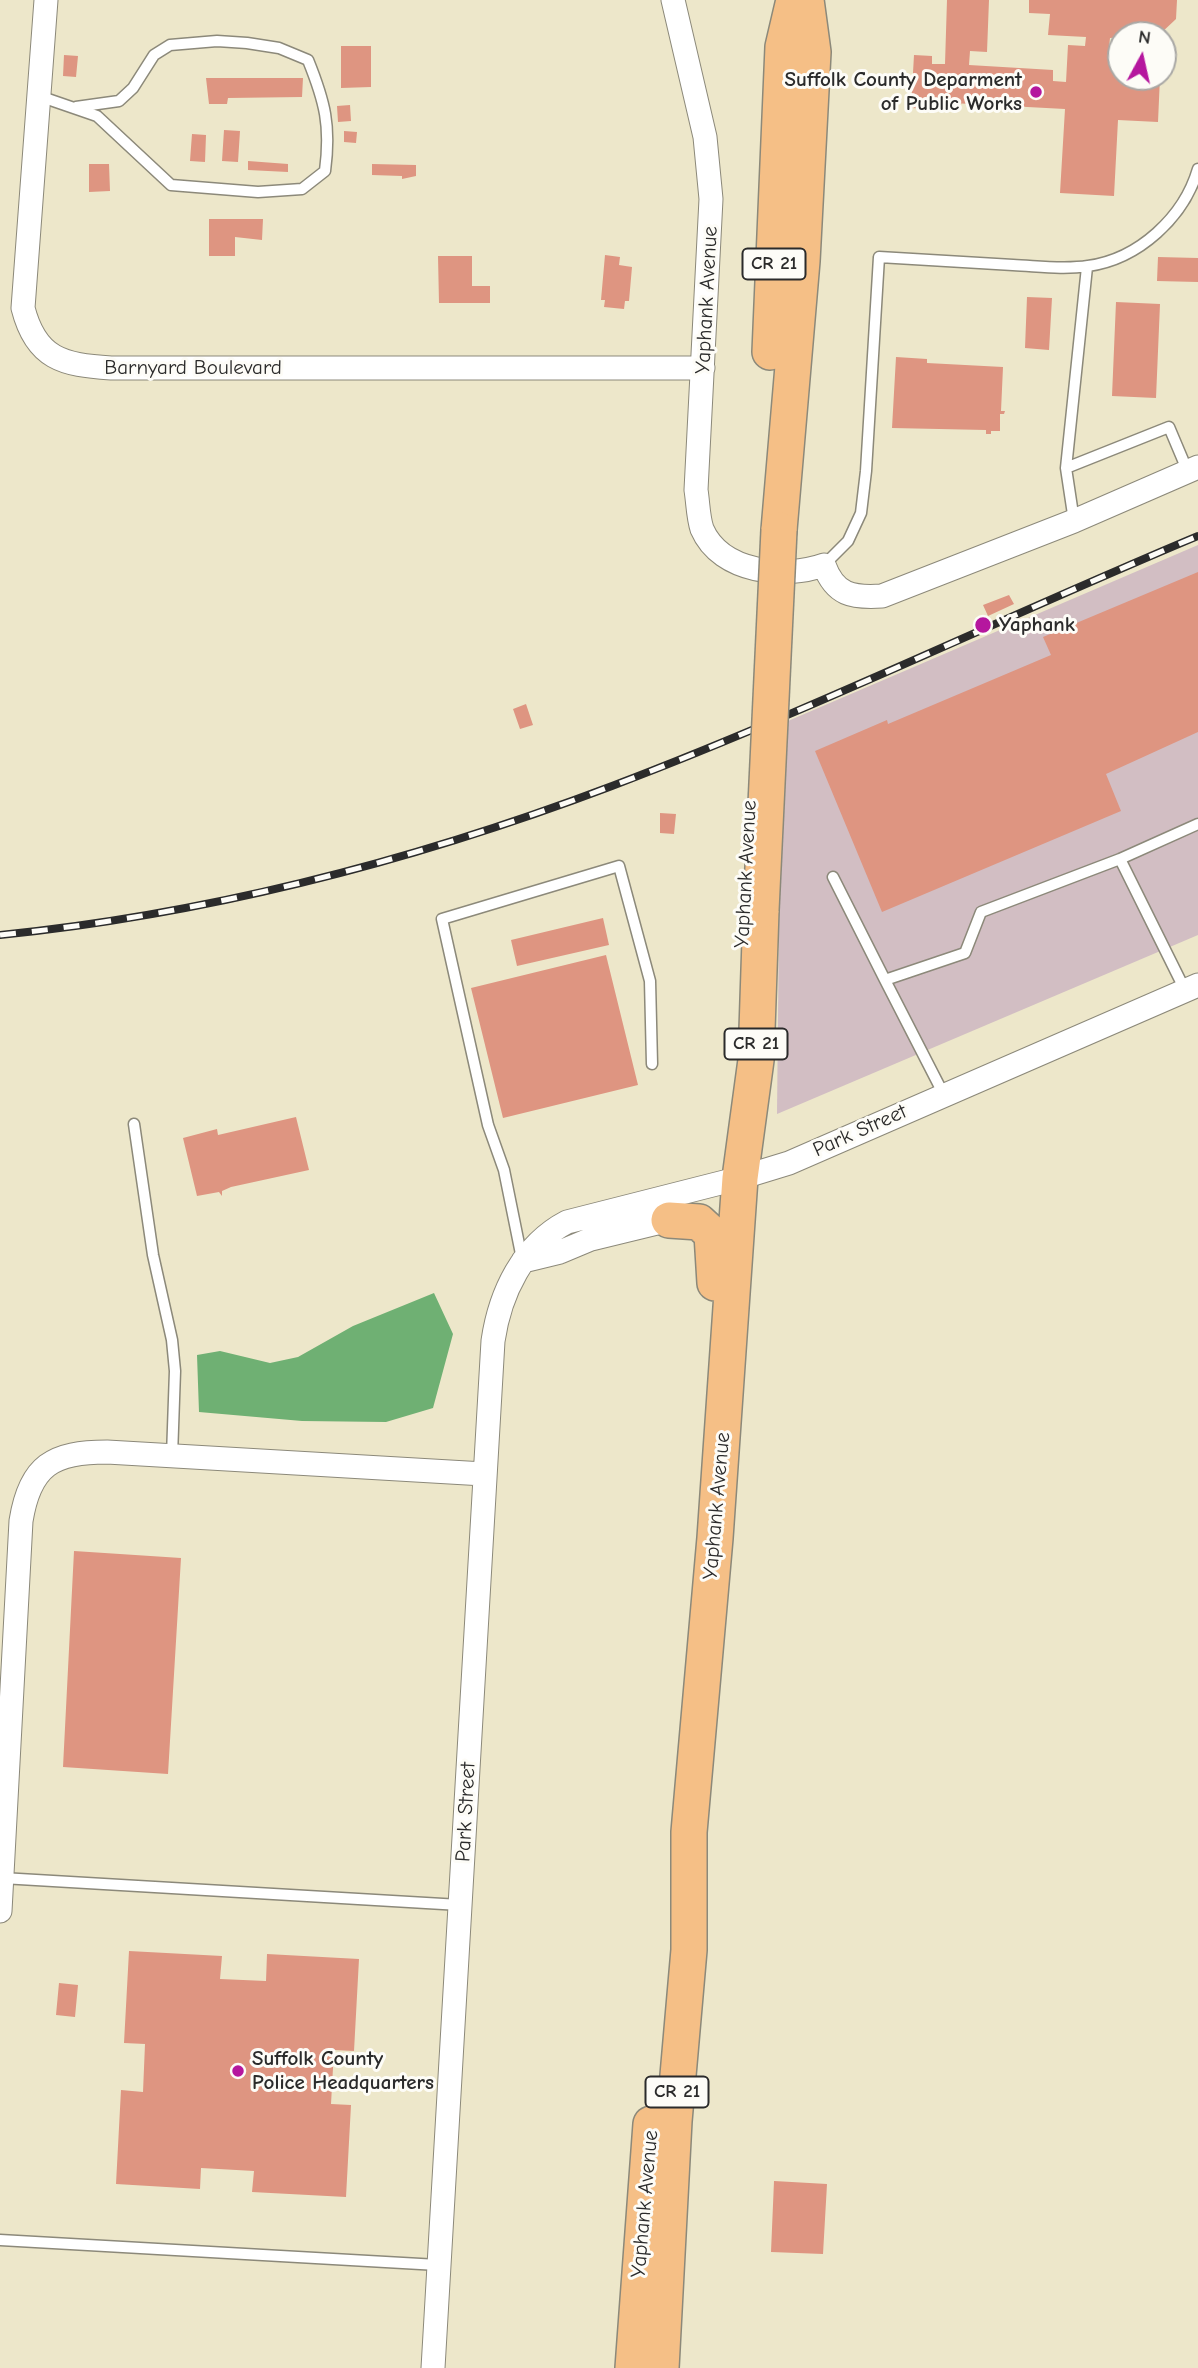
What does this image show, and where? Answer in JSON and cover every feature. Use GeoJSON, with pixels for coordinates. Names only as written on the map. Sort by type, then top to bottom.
{"type":"FeatureCollection","features":[{"type":"Feature","properties":{"kind":"main road","name":"Yaphank Avenue"},"geometry":{"type":"LineString","coordinates":[[660,2368],[674,2133],[689,1950],[689,1832],[728,1370],[740,1178],[756,1060],[752,910],[772,530],[783,47],[794,0]]}},
{"type":"Feature","properties":{"kind":"main road","name":"Yaphank Avenue"},"geometry":{"type":"LineString","coordinates":[[772,530],[802,261],[813,52],[806,0]]}},
{"type":"Feature","properties":{"kind":"main road"},"geometry":{"type":"LineString","coordinates":[[669,1220],[699,1222],[712,1234],[713,1270],[728,1370]]}},
{"type":"Feature","properties":{"kind":"main road","name":"Yaphank Avenue"},"geometry":{"type":"LineString","coordinates":[[633,2368],[667,1949],[689,1832]]}},
{"type":"Feature","properties":{"kind":"street","name":"Barnyard Boulevard"},"geometry":{"type":"LineString","coordinates":[[46,0],[23,308],[36,342],[54,358],[83,366],[111,368],[703,368]]}},
{"type":"Feature","properties":{"kind":"street","name":"Yaphank Avenue"},"geometry":{"type":"LineString","coordinates":[[673,0],[697,98],[710,170],[711,234],[696,490],[702,528],[725,556],[753,568],[801,572],[824,565]]}},
{"type":"Feature","properties":{"kind":"street"},"geometry":{"type":"LineString","coordinates":[[824,565],[835,587],[844,594],[882,596],[1074,521],[1193,470]]}},
{"type":"Feature","properties":{"kind":"street","name":"Park Street"},"geometry":{"type":"LineString","coordinates":[[433,2368],[484,1474],[495,1326],[503,1296],[523,1261],[548,1232],[567,1222],[789,1163],[1192,987]]}},
{"type":"Feature","properties":{"kind":"street"},"geometry":{"type":"LineString","coordinates":[[523,1261],[560,1252],[591,1238],[669,1220]]}},
{"type":"Feature","properties":{"kind":"street"},"geometry":{"type":"LineString","coordinates":[[0,1911],[21,1521],[27,1492],[40,1470],[61,1457],[89,1452],[484,1474]]}},
{"type":"Feature","properties":{"kind":"lane"},"geometry":{"type":"LineString","coordinates":[[39,96],[97,116],[171,185],[257,192],[302,189],[325,171],[329,136],[321,93],[308,60],[279,48],[217,41],[170,45],[154,55],[133,88],[118,101],[76,107]]}},
{"type":"Feature","properties":{"kind":"lane"},"geometry":{"type":"LineString","coordinates":[[824,565],[848,541],[860,513],[866,471],[879,257],[1087,267],[1140,245],[1168,223],[1180,210],[1198,169]]}},
{"type":"Feature","properties":{"kind":"lane"},"geometry":{"type":"LineString","coordinates":[[1074,521],[1066,468],[1087,267]]}},
{"type":"Feature","properties":{"kind":"lane"},"geometry":{"type":"LineString","coordinates":[[1066,468],[1169,427],[1193,470]]}},
{"type":"Feature","properties":{"kind":"lane"},"geometry":{"type":"LineString","coordinates":[[885,980],[965,953],[981,912],[1119,859],[1198,824]]}},
{"type":"Feature","properties":{"kind":"lane"},"geometry":{"type":"LineString","coordinates":[[1119,859],[1192,987]]}},
{"type":"Feature","properties":{"kind":"lane"},"geometry":{"type":"LineString","coordinates":[[523,1261],[504,1170],[488,1125],[442,919],[619,866],[650,981],[652,1064]]}},
{"type":"Feature","properties":{"kind":"lane"},"geometry":{"type":"LineString","coordinates":[[833,877],[944,1095]]}},
{"type":"Feature","properties":{"kind":"lane"},"geometry":{"type":"LineString","coordinates":[[134,1124],[153,1255],[172,1340],[175,1371],[172,1456]]}},
{"type":"Feature","properties":{"kind":"lane"},"geometry":{"type":"LineString","coordinates":[[2,1878],[460,1905]]}},
{"type":"Feature","properties":{"kind":"lane"},"geometry":{"type":"LineString","coordinates":[[0,2240],[438,2265]]}},
{"type":"Feature","properties":{"kind":"shaded area"},"geometry":{"type":"Polygon","coordinates":[[[1198,545],[1198,935],[777,1114],[781,724],[1198,545]]]}},
{"type":"Feature","properties":{"kind":"green space"},"geometry":{"type":"Polygon","coordinates":[[[434,1293],[453,1334],[433,1408],[386,1422],[302,1421],[199,1412],[197,1355],[220,1351],[270,1363],[298,1357],[353,1326],[434,1293]]]}},
{"type":"Feature","properties":{"kind":"building","name":"Suffolk County Deparment of Public Works"},"geometry":{"type":"Polygon","coordinates":[[[947,0],[989,0],[987,52],[970,51],[969,65],[1053,70],[1053,81],[1066,82],[1068,45],[1085,46],[1086,37],[1048,35],[1050,14],[1029,13],[1029,0],[1177,0],[1174,21],[1107,21],[1107,91],[1159,91],[1158,122],[1118,120],[1114,196],[1060,193],[1065,109],[933,102],[932,109],[911,108],[914,55],[932,56],[932,64],[945,64],[947,0]]]}},
{"type":"Feature","properties":{"kind":"building"},"geometry":{"type":"Polygon","coordinates":[[[341,46],[371,46],[371,87],[341,88],[341,46]]]}},
{"type":"Feature","properties":{"kind":"building"},"geometry":{"type":"Polygon","coordinates":[[[64,55],[78,56],[76,77],[63,76],[64,55]]]}},
{"type":"Feature","properties":{"kind":"building"},"geometry":{"type":"Polygon","coordinates":[[[206,78],[303,78],[302,97],[228,98],[227,104],[209,104],[206,78]]]}},
{"type":"Feature","properties":{"kind":"building"},"geometry":{"type":"Polygon","coordinates":[[[350,105],[351,121],[338,122],[337,106],[350,105]]]}},
{"type":"Feature","properties":{"kind":"building"},"geometry":{"type":"Polygon","coordinates":[[[224,130],[240,131],[238,162],[222,161],[224,130]]]}},
{"type":"Feature","properties":{"kind":"building"},"geometry":{"type":"Polygon","coordinates":[[[344,131],[357,132],[356,143],[344,142],[344,131]]]}},
{"type":"Feature","properties":{"kind":"building"},"geometry":{"type":"Polygon","coordinates":[[[192,134],[206,135],[205,162],[190,161],[192,134]]]}},
{"type":"Feature","properties":{"kind":"building"},"geometry":{"type":"Polygon","coordinates":[[[248,161],[288,164],[288,172],[248,170],[248,161]]]}},
{"type":"Feature","properties":{"kind":"building"},"geometry":{"type":"Polygon","coordinates":[[[89,164],[109,164],[110,191],[89,192],[89,164]]]}},
{"type":"Feature","properties":{"kind":"building"},"geometry":{"type":"Polygon","coordinates":[[[372,164],[416,165],[416,176],[402,179],[402,176],[372,175],[372,164]]]}},
{"type":"Feature","properties":{"kind":"building"},"geometry":{"type":"Polygon","coordinates":[[[209,219],[263,219],[262,240],[235,237],[235,256],[209,256],[209,219]]]}},
{"type":"Feature","properties":{"kind":"building"},"geometry":{"type":"Polygon","coordinates":[[[605,255],[620,257],[619,265],[632,267],[629,301],[625,301],[624,309],[604,307],[605,300],[601,300],[605,255]]]}},
{"type":"Feature","properties":{"kind":"building"},"geometry":{"type":"Polygon","coordinates":[[[438,256],[472,256],[472,286],[490,286],[490,303],[439,303],[438,256]]]}},
{"type":"Feature","properties":{"kind":"building"},"geometry":{"type":"Polygon","coordinates":[[[1158,257],[1198,258],[1198,282],[1157,281],[1158,257]]]}},
{"type":"Feature","properties":{"kind":"building"},"geometry":{"type":"Polygon","coordinates":[[[1027,297],[1052,298],[1049,350],[1025,348],[1027,297]]]}},
{"type":"Feature","properties":{"kind":"building"},"geometry":{"type":"Polygon","coordinates":[[[1116,302],[1160,304],[1156,398],[1112,396],[1116,302]]]}},
{"type":"Feature","properties":{"kind":"building"},"geometry":{"type":"Polygon","coordinates":[[[896,357],[927,359],[927,363],[1003,367],[1001,411],[1005,411],[1000,414],[1000,431],[986,434],[986,430],[892,428],[896,357]]]}},
{"type":"Feature","properties":{"kind":"building"},"geometry":{"type":"Polygon","coordinates":[[[1198,572],[1198,732],[1106,774],[1121,811],[882,912],[815,751],[887,720],[888,724],[1051,655],[1043,637],[1198,572]]]}},
{"type":"Feature","properties":{"kind":"building","name":"Yaphank"},"geometry":{"type":"Polygon","coordinates":[[[1009,595],[1014,604],[988,616],[983,605],[1009,595]]]}},
{"type":"Feature","properties":{"kind":"building"},"geometry":{"type":"Polygon","coordinates":[[[526,704],[533,725],[520,729],[513,709],[526,704]]]}},
{"type":"Feature","properties":{"kind":"building"},"geometry":{"type":"Polygon","coordinates":[[[660,813],[676,814],[674,834],[660,833],[660,813]]]}},
{"type":"Feature","properties":{"kind":"building"},"geometry":{"type":"Polygon","coordinates":[[[603,918],[609,945],[517,966],[511,940],[603,918]]]}},
{"type":"Feature","properties":{"kind":"building"},"geometry":{"type":"Polygon","coordinates":[[[606,955],[638,1085],[503,1118],[471,988],[606,955]]]}},
{"type":"Feature","properties":{"kind":"building"},"geometry":{"type":"Polygon","coordinates":[[[296,1117],[309,1170],[231,1187],[222,1191],[222,1196],[219,1192],[197,1196],[183,1138],[217,1129],[218,1135],[296,1117]]]}},
{"type":"Feature","properties":{"kind":"building"},"geometry":{"type":"Polygon","coordinates":[[[74,1551],[181,1558],[168,1774],[63,1767],[74,1551]]]}},
{"type":"Feature","properties":{"kind":"building","name":"Suffolk County Police Headquarters"},"geometry":{"type":"Polygon","coordinates":[[[129,1951],[222,1956],[220,1979],[266,1981],[267,1954],[359,1959],[354,2051],[334,2050],[331,2104],[351,2105],[346,2197],[252,2192],[254,2171],[201,2168],[200,2189],[116,2184],[121,2090],[143,2092],[145,2044],[124,2043],[129,1951]]]}},
{"type":"Feature","properties":{"kind":"building"},"geometry":{"type":"Polygon","coordinates":[[[59,1983],[78,1985],[75,2017],[56,2015],[59,1983]]]}},
{"type":"Feature","properties":{"kind":"building"},"geometry":{"type":"Polygon","coordinates":[[[774,2181],[827,2184],[823,2254],[771,2252],[774,2181]]]}},
{"type":"Feature","properties":{"kind":"railway"},"geometry":{"type":"LineString","coordinates":[[0,935],[78,926],[234,898],[311,880],[463,838],[612,786],[760,727],[1198,536]]}},
{"type":"Feature","properties":{"kind":"place","name":"Suffolk County Deparment of Public Works"},"geometry":{"type":"Point","coordinates":[1036,92]}},
{"type":"Feature","properties":{"kind":"place","name":"Yaphank"},"geometry":{"type":"Point","coordinates":[983,625]}},
{"type":"Feature","properties":{"kind":"place","name":"Suffolk County Police Headquarters"},"geometry":{"type":"Point","coordinates":[238,2071]}}]}
